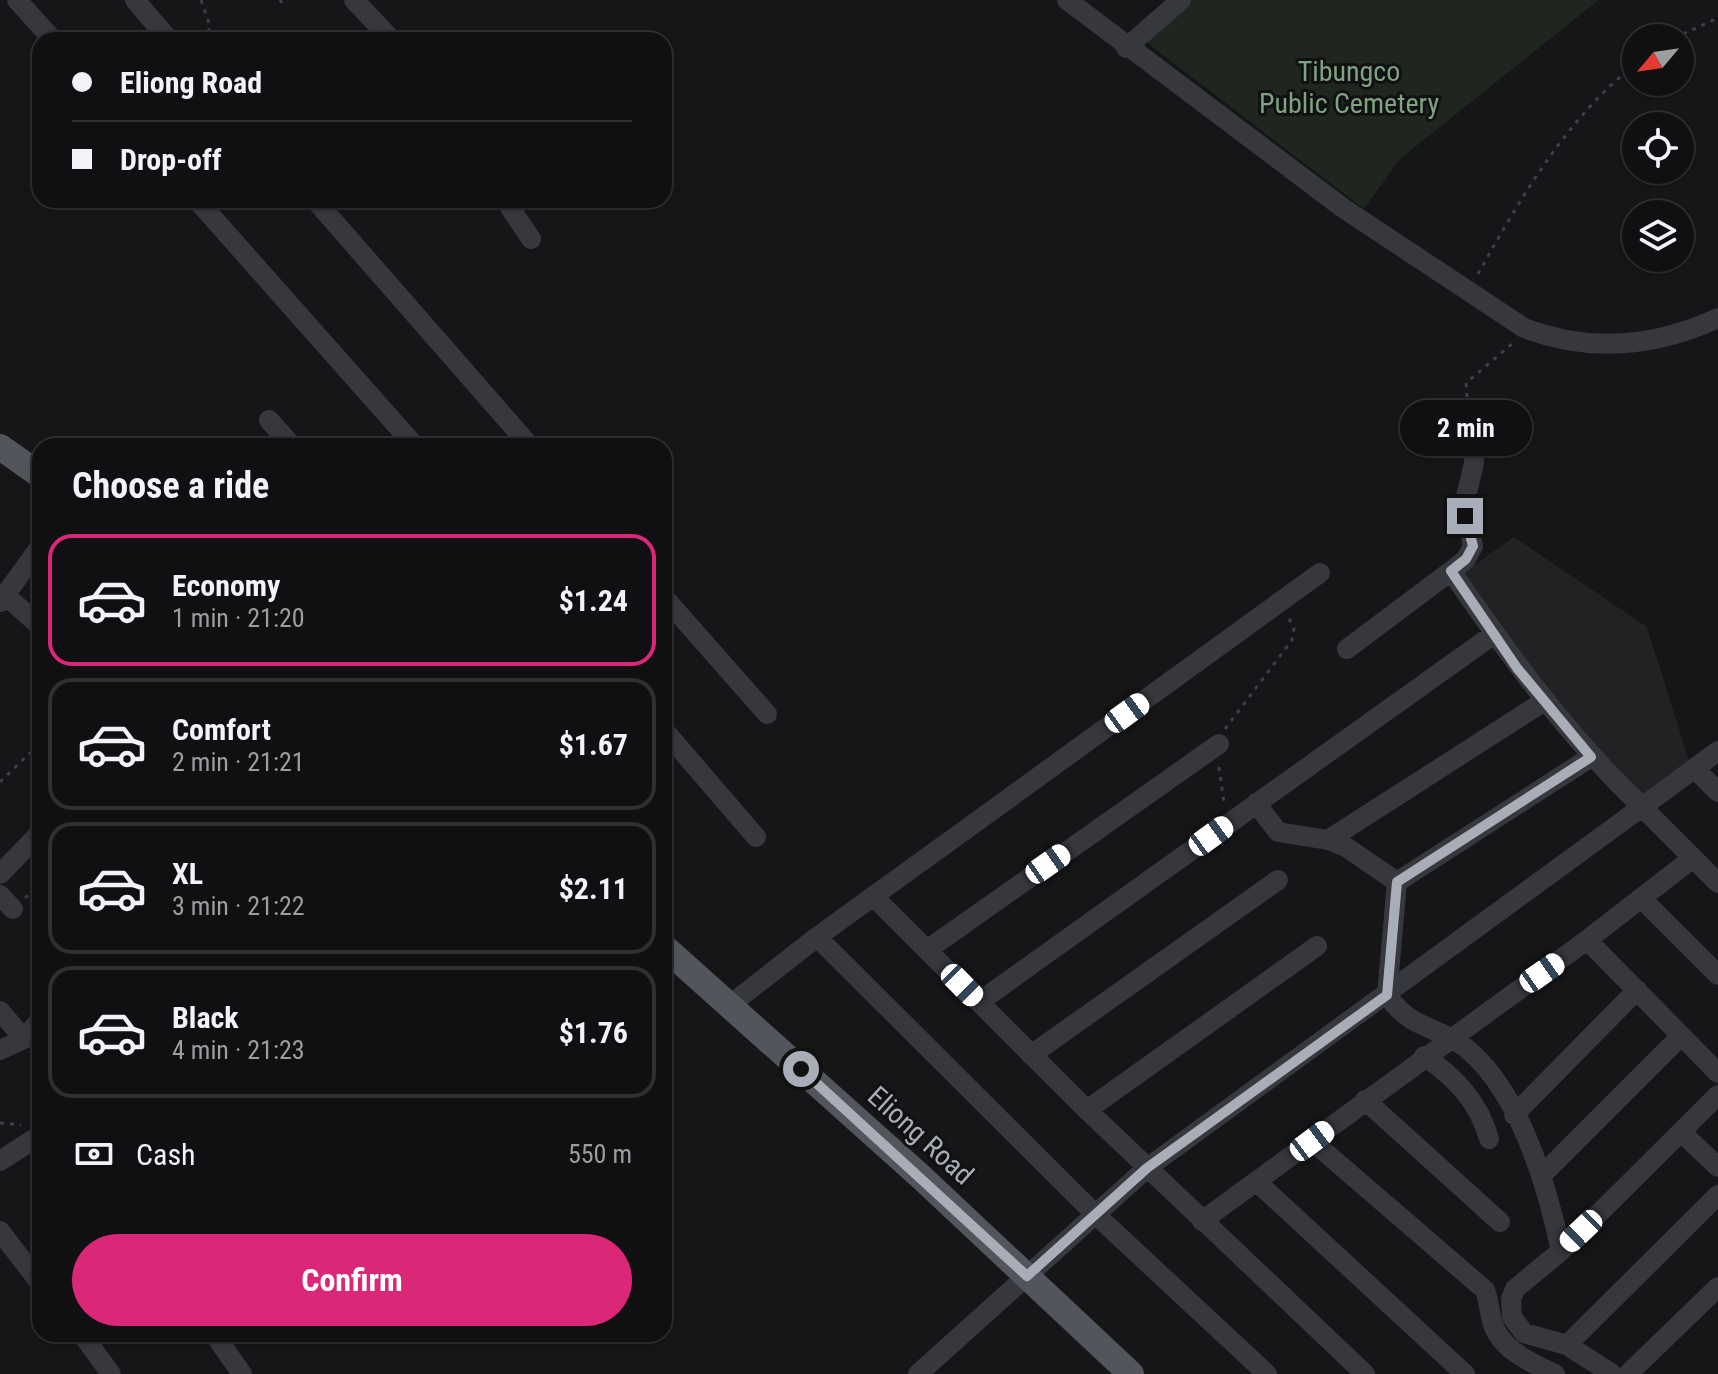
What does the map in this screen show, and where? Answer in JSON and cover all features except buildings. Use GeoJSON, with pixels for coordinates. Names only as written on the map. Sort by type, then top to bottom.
{"type":"FeatureCollection","features":[{"type":"Feature","properties":{"kind":"main road"},"geometry":{"type":"LineString","coordinates":[[0,447],[32,469]]}},
{"type":"Feature","properties":{"kind":"main road","name":"Eliong Road"},"geometry":{"type":"LineString","coordinates":[[672,954],[1131,1374]]}},
{"type":"Feature","properties":{"kind":"street"},"geometry":{"type":"LineString","coordinates":[[17,0],[46,32]]}},
{"type":"Feature","properties":{"kind":"street"},"geometry":{"type":"LineString","coordinates":[[135,0],[162,32]]}},
{"type":"Feature","properties":{"kind":"street"},"geometry":{"type":"LineString","coordinates":[[354,0],[384,32]]}},
{"type":"Feature","properties":{"kind":"street"},"geometry":{"type":"LineString","coordinates":[[1067,0],[1126,48],[1343,208],[1524,328],[1554,340],[1618,346],[1661,340],[1718,318]]}},
{"type":"Feature","properties":{"kind":"street"},"geometry":{"type":"LineString","coordinates":[[1126,48],[1181,0]]}},
{"type":"Feature","properties":{"kind":"street"},"geometry":{"type":"LineString","coordinates":[[204,208],[408,438]]}},
{"type":"Feature","properties":{"kind":"street"},"geometry":{"type":"LineString","coordinates":[[322,208],[523,438]]}},
{"type":"Feature","properties":{"kind":"street"},"geometry":{"type":"LineString","coordinates":[[510,208],[531,239]]}},
{"type":"Feature","properties":{"kind":"street"},"geometry":{"type":"LineString","coordinates":[[1347,649],[1466,559],[1473,546],[1464,505],[1474,463],[1472,412]]}},
{"type":"Feature","properties":{"kind":"street"},"geometry":{"type":"LineString","coordinates":[[269,420],[285,438]]}},
{"type":"Feature","properties":{"kind":"street"},"geometry":{"type":"LineString","coordinates":[[32,558],[3,598],[32,620]]}},
{"type":"Feature","properties":{"kind":"street"},"geometry":{"type":"LineString","coordinates":[[1451,571],[1543,702],[1591,757],[1718,883]]}},
{"type":"Feature","properties":{"kind":"street"},"geometry":{"type":"LineString","coordinates":[[730,1005],[817,937],[1320,573]]}},
{"type":"Feature","properties":{"kind":"street"},"geometry":{"type":"LineString","coordinates":[[672,606],[767,714]]}},
{"type":"Feature","properties":{"kind":"street"},"geometry":{"type":"LineString","coordinates":[[979,1002],[1494,634]]}},
{"type":"Feature","properties":{"kind":"street"},"geometry":{"type":"LineString","coordinates":[[1328,840],[1543,702]]}},
{"type":"Feature","properties":{"kind":"street"},"geometry":{"type":"LineString","coordinates":[[672,739],[756,837]]}},
{"type":"Feature","properties":{"kind":"street"},"geometry":{"type":"LineString","coordinates":[[927,950],[1219,744]]}},
{"type":"Feature","properties":{"kind":"street"},"geometry":{"type":"LineString","coordinates":[[918,1374],[1147,1168],[1718,751]]}},
{"type":"Feature","properties":{"kind":"street"},"geometry":{"type":"LineString","coordinates":[[1397,882],[1591,757]]}},
{"type":"Feature","properties":{"kind":"street"},"geometry":{"type":"LineString","coordinates":[[1694,768],[1718,792]]}},
{"type":"Feature","properties":{"kind":"street"},"geometry":{"type":"LineString","coordinates":[[1256,803],[1278,832],[1328,840],[1346,847],[1397,882]]}},
{"type":"Feature","properties":{"kind":"street"},"geometry":{"type":"LineString","coordinates":[[0,874],[32,841]]}},
{"type":"Feature","properties":{"kind":"street"},"geometry":{"type":"LineString","coordinates":[[1202,1221],[1587,940],[1693,858]]}},
{"type":"Feature","properties":{"kind":"street"},"geometry":{"type":"LineString","coordinates":[[1031,1055],[1278,880]]}},
{"type":"Feature","properties":{"kind":"street"},"geometry":{"type":"LineString","coordinates":[[1397,882],[1387,995],[1412,1022],[1450,1038],[1467,1049],[1485,1068],[1514,1115],[1542,1175],[1561,1251]]}},
{"type":"Feature","properties":{"kind":"street"},"geometry":{"type":"LineString","coordinates":[[874,897],[1087,1110],[1365,1374]]}},
{"type":"Feature","properties":{"kind":"street"},"geometry":{"type":"LineString","coordinates":[[1642,899],[1718,975]]}},
{"type":"Feature","properties":{"kind":"street"},"geometry":{"type":"LineString","coordinates":[[817,937],[1095,1214],[1267,1374]]}},
{"type":"Feature","properties":{"kind":"street"},"geometry":{"type":"LineString","coordinates":[[1587,940],[1718,1073]]}},
{"type":"Feature","properties":{"kind":"street"},"geometry":{"type":"LineString","coordinates":[[1087,1110],[1317,946]]}},
{"type":"Feature","properties":{"kind":"street"},"geometry":{"type":"LineString","coordinates":[[1514,1115],[1637,990]]}},
{"type":"Feature","properties":{"kind":"street"},"geometry":{"type":"LineString","coordinates":[[0,1011],[24,1039]]}},
{"type":"Feature","properties":{"kind":"street"},"geometry":{"type":"LineString","coordinates":[[0,1050],[24,1039],[32,1030]]}},
{"type":"Feature","properties":{"kind":"street"},"geometry":{"type":"LineString","coordinates":[[1542,1175],[1681,1036]]}},
{"type":"Feature","properties":{"kind":"street"},"geometry":{"type":"LineString","coordinates":[[1424,1056],[1457,1082],[1477,1108],[1489,1139]]}},
{"type":"Feature","properties":{"kind":"street"},"geometry":{"type":"LineString","coordinates":[[1612,1374],[1567,1345],[1524,1333],[1517,1327],[1510,1307],[1515,1289],[1561,1251],[1718,1095]]}},
{"type":"Feature","properties":{"kind":"street"},"geometry":{"type":"LineString","coordinates":[[1365,1100],[1500,1222]]}},
{"type":"Feature","properties":{"kind":"street"},"geometry":{"type":"LineString","coordinates":[[1681,1132],[1718,1167]]}},
{"type":"Feature","properties":{"kind":"street"},"geometry":{"type":"LineString","coordinates":[[0,1161],[32,1140]]}},
{"type":"Feature","properties":{"kind":"street"},"geometry":{"type":"LineString","coordinates":[[1312,1141],[1485,1290],[1491,1319],[1502,1338],[1527,1360],[1555,1374]]}},
{"type":"Feature","properties":{"kind":"street"},"geometry":{"type":"LineString","coordinates":[[1257,1182],[1465,1374]]}},
{"type":"Feature","properties":{"kind":"street"},"geometry":{"type":"LineString","coordinates":[[1567,1345],[1718,1195]]}},
{"type":"Feature","properties":{"kind":"street"},"geometry":{"type":"LineString","coordinates":[[0,1231],[32,1273]]}},
{"type":"Feature","properties":{"kind":"street"},"geometry":{"type":"LineString","coordinates":[[1628,1374],[1718,1287]]}},
{"type":"Feature","properties":{"kind":"street"},"geometry":{"type":"LineString","coordinates":[[88,1342],[111,1374]]}},
{"type":"Feature","properties":{"kind":"street"},"geometry":{"type":"LineString","coordinates":[[220,1342],[242,1374]]}},
{"type":"Feature","properties":{"kind":"path"},"geometry":{"type":"LineString","coordinates":[[201,0],[210,26],[208,32]]}},
{"type":"Feature","properties":{"kind":"path"},"geometry":{"type":"LineString","coordinates":[[1694,29],[1718,18]]}},
{"type":"Feature","properties":{"kind":"path"},"geometry":{"type":"LineString","coordinates":[[1469,291],[1503,229],[1577,121],[1622,78]]}},
{"type":"Feature","properties":{"kind":"path"},"geometry":{"type":"LineString","coordinates":[[1472,412],[1466,383],[1524,328]]}},
{"type":"Feature","properties":{"kind":"path"},"geometry":{"type":"LineString","coordinates":[[1230,822],[1220,780],[1219,744],[1235,713],[1292,640],[1294,628],[1278,603]]}},
{"type":"Feature","properties":{"kind":"path"},"geometry":{"type":"LineString","coordinates":[[0,782],[32,751]]}},
{"type":"Feature","properties":{"kind":"shaded area"},"geometry":{"type":"Polygon","coordinates":[[[1514,537],[1647,627],[1689,761],[1642,797],[1596,753],[1460,575],[1514,537]]]}},
{"type":"Feature","properties":{"kind":"green space","name":"Tibungco Public Cemetery"},"geometry":{"type":"Polygon","coordinates":[[[1186,0],[1599,0],[1400,159],[1364,209],[1141,38],[1186,0]]]}},
{"type":"Feature","properties":{"kind":"route"},"geometry":{"type":"LineString","coordinates":[[801,1069],[1027,1276],[1147,1168],[1387,995],[1397,882],[1591,757],[1517,668],[1451,571],[1466,559],[1473,546],[1465,516]]}}]}
